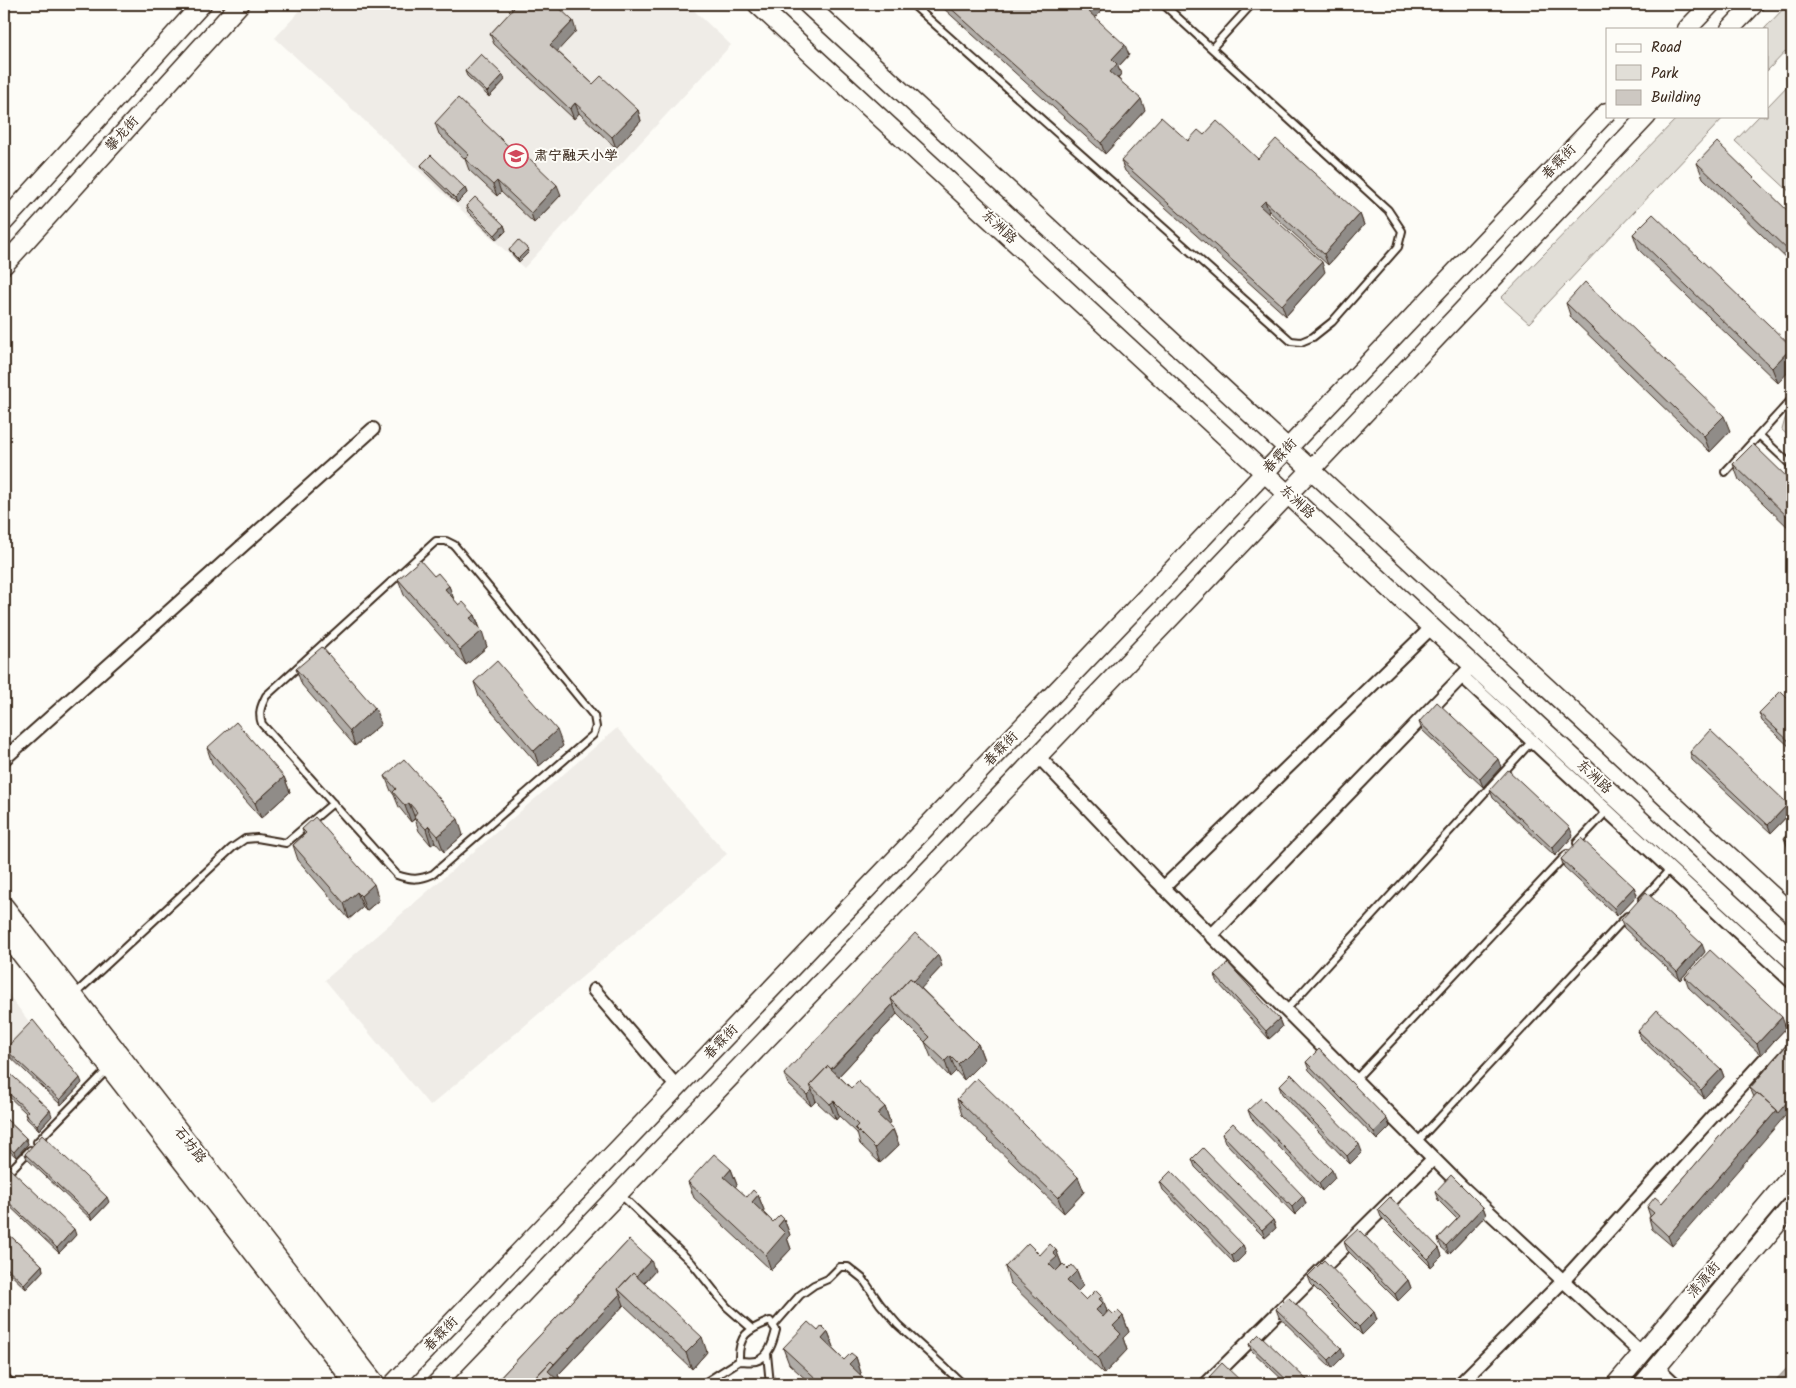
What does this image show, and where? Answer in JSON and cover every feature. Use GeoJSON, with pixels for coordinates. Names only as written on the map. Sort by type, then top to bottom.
{"type":"FeatureCollection","features":[{"type":"Feature","properties":{"kind":"street","name":"攀龙街"},"geometry":{"type":"LineString","coordinates":[[4,222],[202,4]]}},
{"type":"Feature","properties":{"kind":"street","name":"攀龙街"},"geometry":{"type":"LineString","coordinates":[[4,265],[240,4]]}},
{"type":"Feature","properties":{"kind":"street","name":"东洲路"},"geometry":{"type":"LineString","coordinates":[[757,4],[1432,627],[1467,671],[1792,960]]}},
{"type":"Feature","properties":{"kind":"street"},"geometry":{"type":"LineString","coordinates":[[807,4],[1792,914]]}},
{"type":"Feature","properties":{"kind":"street"},"geometry":{"type":"LineString","coordinates":[[1688,28],[1711,4]]}},
{"type":"Feature","properties":{"kind":"street"},"geometry":{"type":"LineString","coordinates":[[1731,28],[1754,4]]}},
{"type":"Feature","properties":{"kind":"street","name":"春霖街"},"geometry":{"type":"LineString","coordinates":[[393,1384],[1606,113]]}},
{"type":"Feature","properties":{"kind":"street"},"geometry":{"type":"LineString","coordinates":[[436,1384],[1038,756],[1645,118]]}},
{"type":"Feature","properties":{"kind":"street"},"geometry":{"type":"LineString","coordinates":[[4,759],[373,429]]}},
{"type":"Feature","properties":{"kind":"street"},"geometry":{"type":"LineString","coordinates":[[1163,888],[1432,627]]}},
{"type":"Feature","properties":{"kind":"street"},"geometry":{"type":"LineString","coordinates":[[1211,936],[1467,671],[1532,741],[1792,982]]}},
{"type":"Feature","properties":{"kind":"street"},"geometry":{"type":"LineString","coordinates":[[1038,756],[1163,888],[1416,1142],[1642,1354]]}},
{"type":"Feature","properties":{"kind":"street","name":"石坊路"},"geometry":{"type":"LineString","coordinates":[[4,906],[376,1384]]}},
{"type":"Feature","properties":{"kind":"street","name":"石坊路"},"geometry":{"type":"LineString","coordinates":[[4,932],[355,1384]]}},
{"type":"Feature","properties":{"kind":"street"},"geometry":{"type":"LineString","coordinates":[[594,990],[677,1087]]}},
{"type":"Feature","properties":{"kind":"street"},"geometry":{"type":"LineString","coordinates":[[1460,1384],[1563,1281],[1792,1029]]}},
{"type":"Feature","properties":{"kind":"street"},"geometry":{"type":"LineString","coordinates":[[1206,1384],[1433,1158]]}},
{"type":"Feature","properties":{"kind":"street","name":"清源街"},"geometry":{"type":"LineString","coordinates":[[1616,1384],[1792,1175]]}},
{"type":"Feature","properties":{"kind":"street","name":"清源街"},"geometry":{"type":"LineString","coordinates":[[1643,1384],[1792,1206]]}},
{"type":"Feature","properties":{"kind":"street"},"geometry":{"type":"LineString","coordinates":[[1657,1367],[1675,1384]]}},
{"type":"Feature","properties":{"kind":"street"},"geometry":{"type":"LineString","coordinates":[[4,1380],[8,1384]]}},
{"type":"Feature","properties":{"kind":"lane"},"geometry":{"type":"LineString","coordinates":[[912,4],[1291,341],[1301,342],[1313,337],[1332,322],[1398,247],[1402,231],[1388,210],[1163,4]]}},
{"type":"Feature","properties":{"kind":"lane"},"geometry":{"type":"LineString","coordinates":[[1212,48],[1252,4]]}},
{"type":"Feature","properties":{"kind":"lane"},"geometry":{"type":"LineString","coordinates":[[1725,472],[1792,399]]}},
{"type":"Feature","properties":{"kind":"lane"},"geometry":{"type":"LineString","coordinates":[[1759,435],[1792,466]]}},
{"type":"Feature","properties":{"kind":"lane"},"geometry":{"type":"LineString","coordinates":[[446,541],[454,545],[594,716],[596,727],[593,735],[433,874],[421,879],[408,879],[397,875],[333,803],[262,724],[260,707],[266,696],[436,542],[446,541]]}},
{"type":"Feature","properties":{"kind":"lane"},"geometry":{"type":"LineString","coordinates":[[1286,1011],[1532,741]]}},
{"type":"Feature","properties":{"kind":"lane"},"geometry":{"type":"LineString","coordinates":[[73,996],[232,848],[245,839],[257,838],[286,844],[333,803]]}},
{"type":"Feature","properties":{"kind":"lane"},"geometry":{"type":"LineString","coordinates":[[1355,1080],[1607,811]]}},
{"type":"Feature","properties":{"kind":"lane"},"geometry":{"type":"LineString","coordinates":[[1637,905],[1670,869]]}},
{"type":"Feature","properties":{"kind":"lane"},"geometry":{"type":"LineString","coordinates":[[1416,1142],[1630,912]]}},
{"type":"Feature","properties":{"kind":"lane"},"geometry":{"type":"LineString","coordinates":[[4,1177],[109,1068]]}},
{"type":"Feature","properties":{"kind":"lane"},"geometry":{"type":"LineString","coordinates":[[619,1193],[692,1263],[727,1307],[751,1328]]}},
{"type":"Feature","properties":{"kind":"lane"},"geometry":{"type":"LineString","coordinates":[[773,1326],[800,1295],[814,1285],[828,1279],[840,1267],[848,1267],[863,1279],[880,1304],[898,1325],[963,1384]]}},
{"type":"Feature","properties":{"kind":"lane"},"geometry":{"type":"LineString","coordinates":[[698,1384],[706,1382],[739,1361],[757,1361],[767,1354],[776,1330],[770,1322],[751,1328],[742,1339],[738,1348],[739,1361]]}},
{"type":"Feature","properties":{"kind":"lane"},"geometry":{"type":"LineString","coordinates":[[767,1354],[770,1384]]}},
{"type":"Feature","properties":{"kind":"shaded area","name":"肃宁融天小学"},"geometry":{"type":"Polygon","coordinates":[[[306,4],[687,4],[731,45],[524,268],[275,38],[306,4]]]}},
{"type":"Feature","properties":{"kind":"shaded area"},"geometry":{"type":"Polygon","coordinates":[[[617,728],[727,854],[430,1106],[325,980],[617,728]]]}},
{"type":"Feature","properties":{"kind":"shaded area"},"geometry":{"type":"Polygon","coordinates":[[[4,989],[30,1023],[4,1052],[4,989]]]}},
{"type":"Feature","properties":{"kind":"shaded area"},"geometry":{"type":"Polygon","coordinates":[[[1792,1363],[1792,1384],[1772,1384],[1792,1363]]]}},
{"type":"Feature","properties":{"kind":"green space"},"geometry":{"type":"Polygon","coordinates":[[[1788,4],[1792,4],[1792,45],[1768,70],[1768,28],[1765,28],[1788,4]]]}},
{"type":"Feature","properties":{"kind":"green space"},"geometry":{"type":"Polygon","coordinates":[[[1792,81],[1792,194],[1735,141],[1757,118],[1768,118],[1768,106],[1792,81]]]}},
{"type":"Feature","properties":{"kind":"green space"},"geometry":{"type":"Polygon","coordinates":[[[1677,118],[1723,118],[1529,323],[1501,298],[1677,118]]]}},
{"type":"Feature","properties":{"kind":"green space"},"geometry":{"type":"Polygon","coordinates":[[[1792,408],[1792,439],[1782,430],[1785,419],[1792,408]]]}},
{"type":"Feature","properties":{"kind":"building"},"geometry":{"type":"Polygon","coordinates":[[[510,4],[555,4],[573,21],[550,45],[593,84],[601,76],[638,110],[612,137],[575,103],[570,109],[490,34],[514,8],[510,4]]]}},
{"type":"Feature","properties":{"kind":"building"},"geometry":{"type":"Polygon","coordinates":[[[946,4],[1035,4],[1038,6],[1040,4],[1095,4],[1088,11],[1125,45],[1112,59],[1117,64],[1110,72],[1141,99],[1101,143],[946,4]]]}},
{"type":"Feature","properties":{"kind":"building"},"geometry":{"type":"Polygon","coordinates":[[[481,54],[503,75],[487,92],[465,71],[481,54]]]}},
{"type":"Feature","properties":{"kind":"building"},"geometry":{"type":"Polygon","coordinates":[[[458,98],[525,162],[529,158],[557,185],[531,213],[497,181],[493,185],[465,159],[469,155],[435,123],[458,98]]]}},
{"type":"Feature","properties":{"kind":"building"},"geometry":{"type":"Polygon","coordinates":[[[1161,117],[1188,141],[1198,130],[1204,135],[1217,121],[1258,159],[1276,139],[1360,214],[1324,254],[1265,201],[1260,206],[1322,262],[1282,305],[1121,161],[1161,117]]]}},
{"type":"Feature","properties":{"kind":"building"},"geometry":{"type":"Polygon","coordinates":[[[1717,142],[1792,215],[1792,254],[1697,163],[1717,142]]]}},
{"type":"Feature","properties":{"kind":"building"},"geometry":{"type":"Polygon","coordinates":[[[431,155],[465,188],[455,198],[421,165],[431,155]]]}},
{"type":"Feature","properties":{"kind":"building"},"geometry":{"type":"Polygon","coordinates":[[[475,197],[504,225],[495,235],[466,206],[475,197]]]}},
{"type":"Feature","properties":{"kind":"building"},"geometry":{"type":"Polygon","coordinates":[[[1653,214],[1792,347],[1772,368],[1633,234],[1653,214]]]}},
{"type":"Feature","properties":{"kind":"building"},"geometry":{"type":"Polygon","coordinates":[[[518,240],[528,249],[518,259],[509,250],[518,240]]]}},
{"type":"Feature","properties":{"kind":"building"},"geometry":{"type":"Polygon","coordinates":[[[1585,282],[1724,416],[1704,436],[1566,303],[1585,282]]]}},
{"type":"Feature","properties":{"kind":"building"},"geometry":{"type":"Polygon","coordinates":[[[1753,444],[1792,482],[1792,521],[1733,464],[1753,444]]]}},
{"type":"Feature","properties":{"kind":"building"},"geometry":{"type":"Polygon","coordinates":[[[420,560],[434,576],[438,573],[449,586],[445,589],[459,605],[463,602],[475,615],[470,618],[482,631],[460,650],[398,579],[420,560]]]}},
{"type":"Feature","properties":{"kind":"building"},"geometry":{"type":"Polygon","coordinates":[[[322,647],[375,708],[350,731],[296,669],[322,647]]]}},
{"type":"Feature","properties":{"kind":"building"},"geometry":{"type":"Polygon","coordinates":[[[497,661],[557,730],[534,751],[474,682],[497,661]]]}},
{"type":"Feature","properties":{"kind":"building"},"geometry":{"type":"Polygon","coordinates":[[[1781,691],[1792,702],[1792,744],[1759,713],[1781,691]]]}},
{"type":"Feature","properties":{"kind":"building"},"geometry":{"type":"Polygon","coordinates":[[[1437,702],[1498,759],[1480,779],[1419,722],[1437,702]]]}},
{"type":"Feature","properties":{"kind":"building"},"geometry":{"type":"Polygon","coordinates":[[[236,722],[284,777],[255,803],[207,748],[236,722]]]}},
{"type":"Feature","properties":{"kind":"building"},"geometry":{"type":"Polygon","coordinates":[[[1710,730],[1788,804],[1768,825],[1690,752],[1710,730]]]}},
{"type":"Feature","properties":{"kind":"building"},"geometry":{"type":"Polygon","coordinates":[[[404,759],[458,819],[438,836],[429,826],[426,829],[414,816],[417,812],[409,803],[405,806],[393,792],[396,789],[385,776],[404,759]]]}},
{"type":"Feature","properties":{"kind":"building"},"geometry":{"type":"Polygon","coordinates":[[[1508,770],[1570,828],[1552,848],[1490,790],[1508,770]]]}},
{"type":"Feature","properties":{"kind":"building"},"geometry":{"type":"Polygon","coordinates":[[[315,817],[374,884],[361,896],[357,892],[344,903],[293,845],[306,833],[302,829],[315,817]]]}},
{"type":"Feature","properties":{"kind":"building"},"geometry":{"type":"Polygon","coordinates":[[[1792,829],[1792,845],[1784,838],[1792,829]]]}},
{"type":"Feature","properties":{"kind":"building"},"geometry":{"type":"Polygon","coordinates":[[[1581,838],[1634,887],[1614,908],[1561,859],[1581,838]]]}},
{"type":"Feature","properties":{"kind":"building"},"geometry":{"type":"Polygon","coordinates":[[[1646,892],[1702,944],[1677,972],[1621,920],[1646,892]]]}},
{"type":"Feature","properties":{"kind":"building"},"geometry":{"type":"Polygon","coordinates":[[[915,933],[938,955],[914,981],[910,978],[891,999],[893,1004],[831,1069],[828,1066],[810,1085],[812,1090],[807,1095],[784,1074],[915,933]]]}},
{"type":"Feature","properties":{"kind":"building"},"geometry":{"type":"Polygon","coordinates":[[[1710,950],[1782,1017],[1757,1044],[1685,977],[1710,950]]]}},
{"type":"Feature","properties":{"kind":"building"},"geometry":{"type":"Polygon","coordinates":[[[1228,963],[1279,1019],[1266,1031],[1215,975],[1228,963]]]}},
{"type":"Feature","properties":{"kind":"building"},"geometry":{"type":"Polygon","coordinates":[[[910,978],[978,1044],[958,1064],[950,1056],[945,1061],[925,1042],[930,1037],[891,999],[910,978]]]}},
{"type":"Feature","properties":{"kind":"building"},"geometry":{"type":"Polygon","coordinates":[[[1657,1010],[1721,1069],[1701,1090],[1638,1031],[1657,1010]]]}},
{"type":"Feature","properties":{"kind":"building"},"geometry":{"type":"Polygon","coordinates":[[[33,1020],[80,1078],[60,1100],[5,1049],[33,1020]]]}},
{"type":"Feature","properties":{"kind":"building"},"geometry":{"type":"Polygon","coordinates":[[[1792,1039],[1792,1096],[1778,1113],[1777,1110],[1750,1088],[1792,1039]]]}},
{"type":"Feature","properties":{"kind":"building"},"geometry":{"type":"Polygon","coordinates":[[[1319,1049],[1387,1119],[1374,1132],[1306,1062],[1319,1049]]]}},
{"type":"Feature","properties":{"kind":"building"},"geometry":{"type":"Polygon","coordinates":[[[828,1066],[851,1088],[858,1081],[885,1107],[877,1114],[893,1129],[875,1148],[855,1128],[858,1125],[834,1101],[830,1104],[810,1085],[828,1066]]]}},
{"type":"Feature","properties":{"kind":"building"},"geometry":{"type":"Polygon","coordinates":[[[4,1068],[50,1110],[37,1125],[25,1114],[28,1111],[4,1089],[4,1068]]]}},
{"type":"Feature","properties":{"kind":"building"},"geometry":{"type":"Polygon","coordinates":[[[1291,1074],[1359,1144],[1347,1156],[1279,1086],[1291,1074]]]}},
{"type":"Feature","properties":{"kind":"building"},"geometry":{"type":"Polygon","coordinates":[[[977,1078],[1078,1177],[1058,1198],[957,1099],[977,1078]]]}},
{"type":"Feature","properties":{"kind":"building"},"geometry":{"type":"Polygon","coordinates":[[[1757,1093],[1777,1110],[1668,1236],[1649,1218],[1654,1213],[1647,1207],[1655,1197],[1662,1203],[1757,1093]]]}},
{"type":"Feature","properties":{"kind":"building"},"geometry":{"type":"Polygon","coordinates":[[[1261,1098],[1332,1170],[1319,1183],[1248,1110],[1261,1098]]]}},
{"type":"Feature","properties":{"kind":"building"},"geometry":{"type":"Polygon","coordinates":[[[4,1117],[26,1138],[14,1152],[4,1143],[4,1117]]]}},
{"type":"Feature","properties":{"kind":"building"},"geometry":{"type":"Polygon","coordinates":[[[1233,1123],[1303,1196],[1292,1207],[1222,1134],[1233,1123]]]}},
{"type":"Feature","properties":{"kind":"building"},"geometry":{"type":"Polygon","coordinates":[[[42,1135],[107,1197],[90,1215],[25,1154],[42,1135]]]}},
{"type":"Feature","properties":{"kind":"building"},"geometry":{"type":"Polygon","coordinates":[[[1203,1148],[1273,1220],[1262,1230],[1192,1159],[1203,1148]]]}},
{"type":"Feature","properties":{"kind":"building"},"geometry":{"type":"Polygon","coordinates":[[[714,1154],[731,1169],[724,1177],[747,1197],[753,1190],[758,1195],[752,1202],[773,1222],[780,1215],[784,1219],[778,1226],[785,1233],[766,1255],[688,1182],[714,1154]]]}},
{"type":"Feature","properties":{"kind":"building"},"geometry":{"type":"Polygon","coordinates":[[[9,1168],[74,1229],[57,1248],[4,1198],[4,1174],[9,1168]]]}},
{"type":"Feature","properties":{"kind":"building"},"geometry":{"type":"Polygon","coordinates":[[[1171,1171],[1243,1245],[1232,1256],[1160,1182],[1171,1171]]]}},
{"type":"Feature","properties":{"kind":"building"},"geometry":{"type":"Polygon","coordinates":[[[1451,1175],[1483,1207],[1446,1246],[1438,1239],[1460,1216],[1435,1192],[1451,1175]]]}},
{"type":"Feature","properties":{"kind":"building"},"geometry":{"type":"Polygon","coordinates":[[[1390,1197],[1439,1248],[1428,1259],[1378,1209],[1390,1197]]]}},
{"type":"Feature","properties":{"kind":"building"},"geometry":{"type":"Polygon","coordinates":[[[1358,1229],[1408,1280],[1395,1294],[1344,1242],[1358,1229]]]}},
{"type":"Feature","properties":{"kind":"building"},"geometry":{"type":"Polygon","coordinates":[[[4,1230],[42,1265],[24,1284],[4,1265],[4,1230]]]}},
{"type":"Feature","properties":{"kind":"building"},"geometry":{"type":"Polygon","coordinates":[[[629,1240],[651,1260],[636,1276],[633,1273],[618,1289],[620,1294],[554,1364],[551,1361],[529,1384],[502,1384],[498,1380],[629,1240]]]}},
{"type":"Feature","properties":{"kind":"building"},"geometry":{"type":"Polygon","coordinates":[[[1028,1243],[1040,1255],[1050,1244],[1056,1250],[1053,1253],[1057,1257],[1049,1264],[1056,1271],[1063,1264],[1068,1269],[1072,1265],[1077,1271],[1067,1281],[1086,1300],[1096,1290],[1102,1296],[1099,1299],[1103,1303],[1096,1310],[1103,1317],[1109,1310],[1114,1315],[1118,1311],[1123,1316],[1113,1326],[1121,1334],[1098,1358],[1005,1267],[1028,1243]]]}},
{"type":"Feature","properties":{"kind":"building"},"geometry":{"type":"Polygon","coordinates":[[[1324,1260],[1374,1312],[1359,1327],[1308,1276],[1324,1260]]]}},
{"type":"Feature","properties":{"kind":"building"},"geometry":{"type":"Polygon","coordinates":[[[633,1273],[702,1337],[686,1353],[618,1289],[633,1273]]]}},
{"type":"Feature","properties":{"kind":"building"},"geometry":{"type":"Polygon","coordinates":[[[4,1296],[8,1300],[4,1304],[4,1296]]]}},
{"type":"Feature","properties":{"kind":"building"},"geometry":{"type":"Polygon","coordinates":[[[1288,1297],[1341,1348],[1329,1360],[1276,1309],[1288,1297]]]}},
{"type":"Feature","properties":{"kind":"building"},"geometry":{"type":"Polygon","coordinates":[[[808,1322],[818,1331],[822,1326],[828,1332],[822,1339],[844,1360],[851,1353],[856,1357],[849,1364],[870,1384],[822,1384],[783,1348],[808,1322]]]}},
{"type":"Feature","properties":{"kind":"building"},"geometry":{"type":"Polygon","coordinates":[[[1259,1334],[1309,1382],[1307,1384],[1291,1384],[1249,1344],[1259,1334]]]}},
{"type":"Feature","properties":{"kind":"building"},"geometry":{"type":"Polygon","coordinates":[[[551,1361],[554,1364],[548,1371],[562,1384],[529,1384],[551,1361]]]}},
{"type":"Feature","properties":{"kind":"building"},"geometry":{"type":"Polygon","coordinates":[[[1222,1363],[1244,1384],[1216,1384],[1209,1377],[1222,1363]]]}},
{"type":"Feature","properties":{"kind":"building"},"geometry":{"type":"Polygon","coordinates":[[[876,1378],[880,1382],[879,1384],[870,1384],[876,1378]]]}},
{"type":"Feature","properties":{"kind":"place","name":"肃宁融天小学"},"geometry":{"type":"Point","coordinates":[516,156]}}]}
